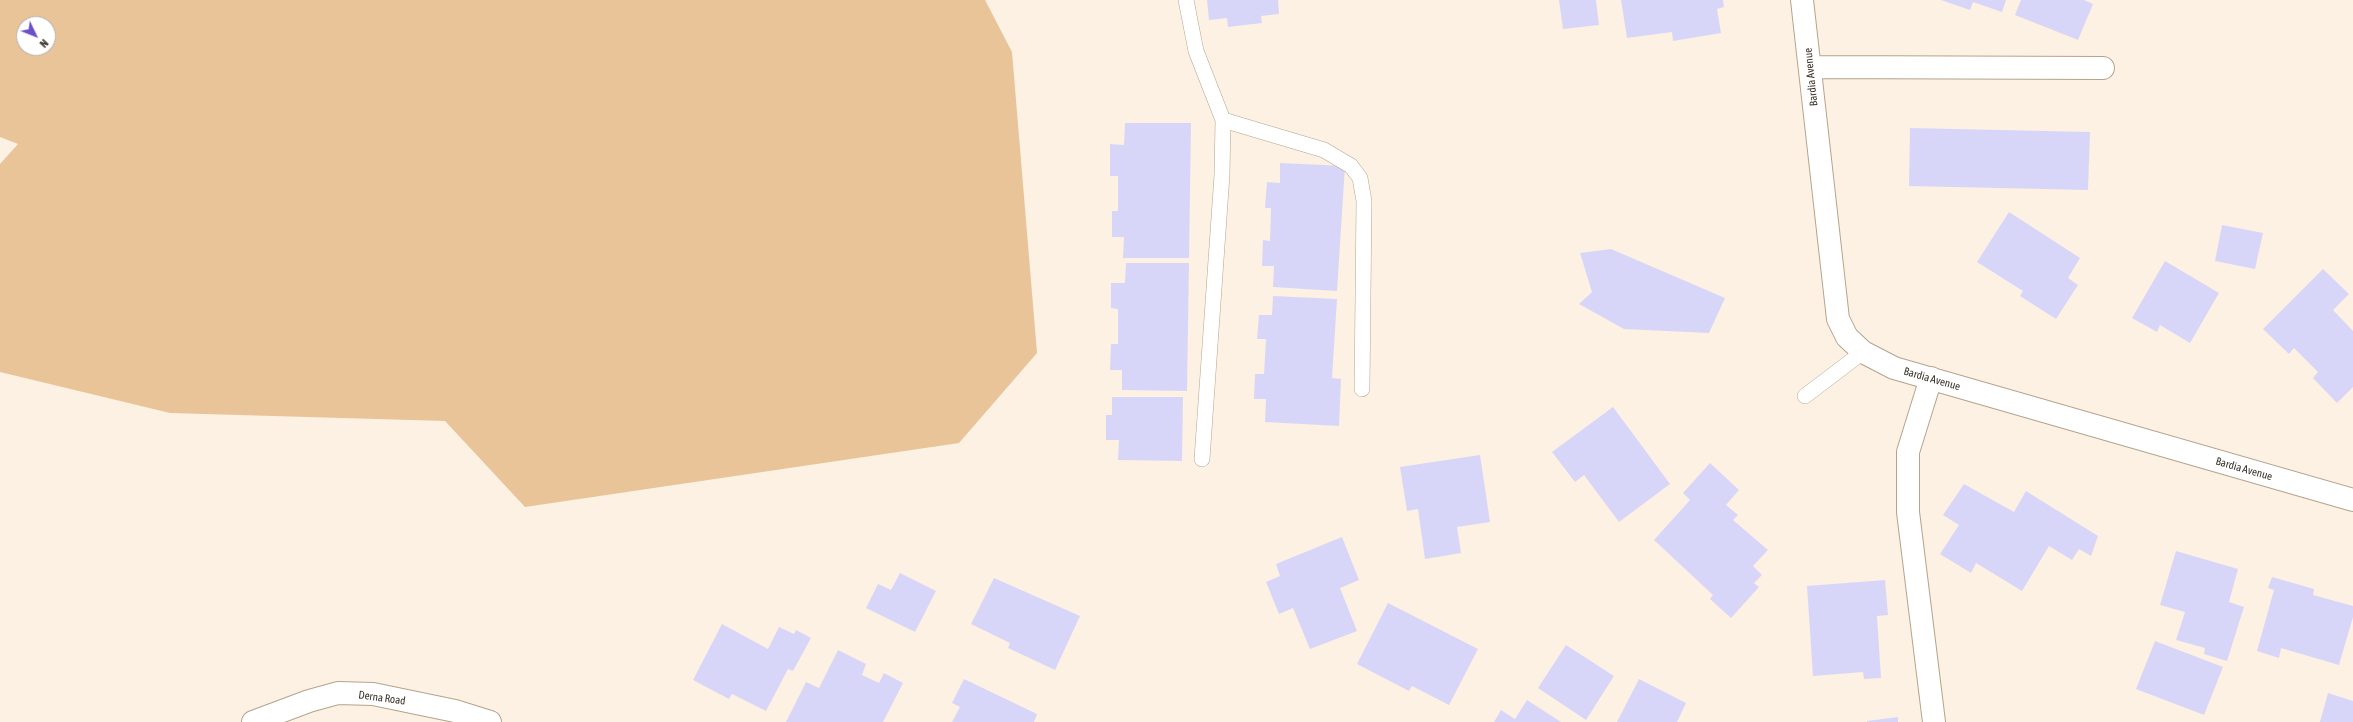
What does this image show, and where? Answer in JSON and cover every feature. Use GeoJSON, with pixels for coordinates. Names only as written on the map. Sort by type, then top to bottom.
{"type":"FeatureCollection","features":[{"type":"Feature","properties":{"kind":"street","name":"Bardia Avenue"},"geometry":{"type":"LineString","coordinates":[[1802,0],[1838,318],[1847,337],[1863,352],[1894,368],[2353,500]]}},
{"type":"Feature","properties":{"kind":"street"},"geometry":{"type":"LineString","coordinates":[[1810,67],[2104,68]]}},
{"type":"Feature","properties":{"kind":"street"},"geometry":{"type":"LineString","coordinates":[[1931,378],[1908,452],[1908,512],[1934,722]]}},
{"type":"Feature","properties":{"kind":"street","name":"Derna Road"},"geometry":{"type":"LineString","coordinates":[[253,722],[309,701],[338,694],[373,694],[453,716],[490,722]]}},
{"type":"Feature","properties":{"kind":"lane"},"geometry":{"type":"LineString","coordinates":[[1186,0],[1196,51],[1223,120],[1222,175],[1202,459]]}},
{"type":"Feature","properties":{"kind":"lane"},"geometry":{"type":"LineString","coordinates":[[1223,120],[1324,150],[1351,166],[1360,178],[1364,201],[1362,389]]}},
{"type":"Feature","properties":{"kind":"lane"},"geometry":{"type":"LineString","coordinates":[[1805,396],[1863,352]]}},
{"type":"Feature","properties":{"kind":"shaded area"},"geometry":{"type":"Polygon","coordinates":[[[0,0],[985,0],[1012,52],[1037,353],[959,443],[525,507],[445,421],[170,413],[0,372],[0,164],[18,144],[0,137],[0,0]]]}},
{"type":"Feature","properties":{"kind":"building"},"geometry":{"type":"Polygon","coordinates":[[[1207,0],[1278,0],[1279,14],[1261,16],[1262,23],[1228,27],[1227,18],[1209,20],[1207,0]]]}},
{"type":"Feature","properties":{"kind":"building"},"geometry":{"type":"Polygon","coordinates":[[[1559,0],[1596,0],[1599,25],[1563,29],[1559,0]]]}},
{"type":"Feature","properties":{"kind":"building"},"geometry":{"type":"Polygon","coordinates":[[[1621,0],[1723,0],[1724,7],[1717,9],[1721,33],[1673,41],[1672,32],[1627,38],[1621,0]]]}},
{"type":"Feature","properties":{"kind":"building"},"geometry":{"type":"Polygon","coordinates":[[[1941,0],[2006,0],[2002,12],[1973,2],[1970,10],[1941,0]]]}},
{"type":"Feature","properties":{"kind":"building"},"geometry":{"type":"Polygon","coordinates":[[[2021,0],[2084,0],[2093,4],[2078,40],[2015,15],[2021,0]]]}},
{"type":"Feature","properties":{"kind":"building"},"geometry":{"type":"Polygon","coordinates":[[[1125,123],[1191,123],[1189,258],[1123,258],[1124,237],[1112,237],[1112,211],[1118,211],[1118,176],[1110,176],[1110,144],[1124,145],[1125,123]]]}},
{"type":"Feature","properties":{"kind":"building"},"geometry":{"type":"Polygon","coordinates":[[[1910,128],[2090,132],[2088,190],[1909,186],[1910,128]]]}},
{"type":"Feature","properties":{"kind":"building"},"geometry":{"type":"Polygon","coordinates":[[[1280,163],[1345,166],[1337,291],[1273,287],[1274,266],[1262,266],[1263,240],[1270,241],[1271,208],[1265,208],[1267,182],[1280,183],[1280,163]]]}},
{"type":"Feature","properties":{"kind":"building"},"geometry":{"type":"Polygon","coordinates":[[[2009,212],[2080,258],[2068,278],[2078,285],[2056,319],[2020,296],[2023,291],[1977,262],[2009,212]]]}},
{"type":"Feature","properties":{"kind":"building"},"geometry":{"type":"Polygon","coordinates":[[[2222,225],[2263,233],[2255,269],[2215,261],[2222,225]]]}},
{"type":"Feature","properties":{"kind":"building"},"geometry":{"type":"Polygon","coordinates":[[[1611,249],[1725,298],[1709,333],[1624,329],[1579,304],[1592,292],[1580,253],[1611,249]]]}},
{"type":"Feature","properties":{"kind":"building"},"geometry":{"type":"Polygon","coordinates":[[[2165,261],[2219,293],[2190,343],[2160,325],[2157,332],[2132,318],[2165,261]]]}},
{"type":"Feature","properties":{"kind":"building"},"geometry":{"type":"Polygon","coordinates":[[[1126,263],[1189,263],[1187,391],[1122,390],[1122,370],[1110,370],[1111,344],[1118,344],[1118,309],[1111,308],[1111,283],[1125,283],[1126,263]]]}},
{"type":"Feature","properties":{"kind":"building"},"geometry":{"type":"Polygon","coordinates":[[[2323,269],[2349,294],[2333,310],[2353,331],[2353,387],[2337,403],[2313,378],[2318,372],[2294,348],[2289,354],[2263,329],[2323,269]]]}},
{"type":"Feature","properties":{"kind":"building"},"geometry":{"type":"Polygon","coordinates":[[[1273,296],[1337,299],[1332,378],[1341,379],[1339,426],[1265,422],[1266,399],[1254,399],[1255,374],[1264,374],[1266,339],[1257,339],[1259,315],[1272,315],[1273,296]]]}},
{"type":"Feature","properties":{"kind":"building"},"geometry":{"type":"Polygon","coordinates":[[[1112,397],[1183,397],[1182,461],[1118,460],[1119,440],[1106,440],[1106,415],[1112,415],[1112,397]]]}},
{"type":"Feature","properties":{"kind":"building"},"geometry":{"type":"Polygon","coordinates":[[[1613,407],[1670,484],[1619,522],[1584,475],[1575,482],[1552,452],[1613,407]]]}},
{"type":"Feature","properties":{"kind":"building"},"geometry":{"type":"Polygon","coordinates":[[[1480,455],[1490,522],[1457,527],[1461,553],[1425,559],[1418,509],[1407,511],[1400,467],[1480,455]]]}},
{"type":"Feature","properties":{"kind":"building"},"geometry":{"type":"Polygon","coordinates":[[[1710,463],[1739,490],[1726,505],[1738,515],[1733,520],[1768,550],[1753,566],[1762,575],[1754,583],[1759,587],[1731,618],[1710,599],[1713,595],[1654,540],[1690,500],[1683,493],[1710,463]]]}},
{"type":"Feature","properties":{"kind":"building"},"geometry":{"type":"Polygon","coordinates":[[[1964,484],[2014,512],[2026,491],[2098,536],[2091,556],[2079,549],[2072,560],[2049,546],[2022,591],[1976,563],[1971,573],[1940,554],[1959,525],[1943,515],[1964,484]]]}},
{"type":"Feature","properties":{"kind":"building"},"geometry":{"type":"Polygon","coordinates":[[[1342,537],[1359,580],[1340,588],[1357,631],[1310,649],[1293,608],[1279,614],[1266,582],[1280,576],[1276,564],[1342,537]]]}},
{"type":"Feature","properties":{"kind":"building"},"geometry":{"type":"Polygon","coordinates":[[[2176,551],[2238,569],[2229,602],[2244,607],[2227,661],[2204,654],[2205,648],[2176,640],[2185,612],[2160,605],[2176,551]]]}},
{"type":"Feature","properties":{"kind":"building"},"geometry":{"type":"Polygon","coordinates":[[[900,573],[936,591],[915,632],[866,608],[878,584],[891,590],[900,573]]]}},
{"type":"Feature","properties":{"kind":"building"},"geometry":{"type":"Polygon","coordinates":[[[2272,577],[2314,589],[2313,595],[2353,606],[2353,617],[2339,665],[2281,648],[2279,658],[2257,651],[2274,590],[2268,588],[2272,577]]]}},
{"type":"Feature","properties":{"kind":"building"},"geometry":{"type":"Polygon","coordinates":[[[994,578],[1080,616],[1055,670],[1008,648],[1010,643],[971,624],[994,578]]]}},
{"type":"Feature","properties":{"kind":"building"},"geometry":{"type":"Polygon","coordinates":[[[1885,580],[1888,615],[1877,616],[1881,678],[1864,679],[1863,672],[1813,676],[1807,586],[1885,580]]]}},
{"type":"Feature","properties":{"kind":"building"},"geometry":{"type":"Polygon","coordinates":[[[1388,603],[1478,649],[1449,705],[1412,686],[1409,691],[1357,664],[1388,603]]]}},
{"type":"Feature","properties":{"kind":"building"},"geometry":{"type":"Polygon","coordinates":[[[722,624],[768,649],[779,627],[794,634],[796,630],[811,638],[793,671],[788,669],[766,711],[732,694],[729,699],[693,680],[722,624]]]}},
{"type":"Feature","properties":{"kind":"building"},"geometry":{"type":"Polygon","coordinates":[[[2155,641],[2223,667],[2204,715],[2136,689],[2155,641]]]}},
{"type":"Feature","properties":{"kind":"building"},"geometry":{"type":"Polygon","coordinates":[[[1566,645],[1614,676],[1586,720],[1538,688],[1566,645]]]}},
{"type":"Feature","properties":{"kind":"building"},"geometry":{"type":"Polygon","coordinates":[[[838,650],[866,664],[862,675],[879,683],[884,673],[903,683],[883,722],[786,722],[806,682],[819,688],[838,650]]]}},
{"type":"Feature","properties":{"kind":"building"},"geometry":{"type":"Polygon","coordinates":[[[964,679],[1037,714],[1034,722],[952,722],[960,707],[952,703],[964,679]]]}},
{"type":"Feature","properties":{"kind":"building"},"geometry":{"type":"Polygon","coordinates":[[[1639,679],[1686,703],[1677,722],[1617,722],[1639,679]]]}},
{"type":"Feature","properties":{"kind":"building"},"geometry":{"type":"Polygon","coordinates":[[[2328,693],[2353,701],[2353,722],[2320,722],[2328,693]]]}},
{"type":"Feature","properties":{"kind":"building"},"geometry":{"type":"Polygon","coordinates":[[[1527,700],[1561,722],[1494,722],[1501,710],[1515,719],[1527,700]]]}},
{"type":"Feature","properties":{"kind":"building"},"geometry":{"type":"Polygon","coordinates":[[[1898,717],[1898,722],[1867,722],[1867,721],[1898,717]]]}}]}
